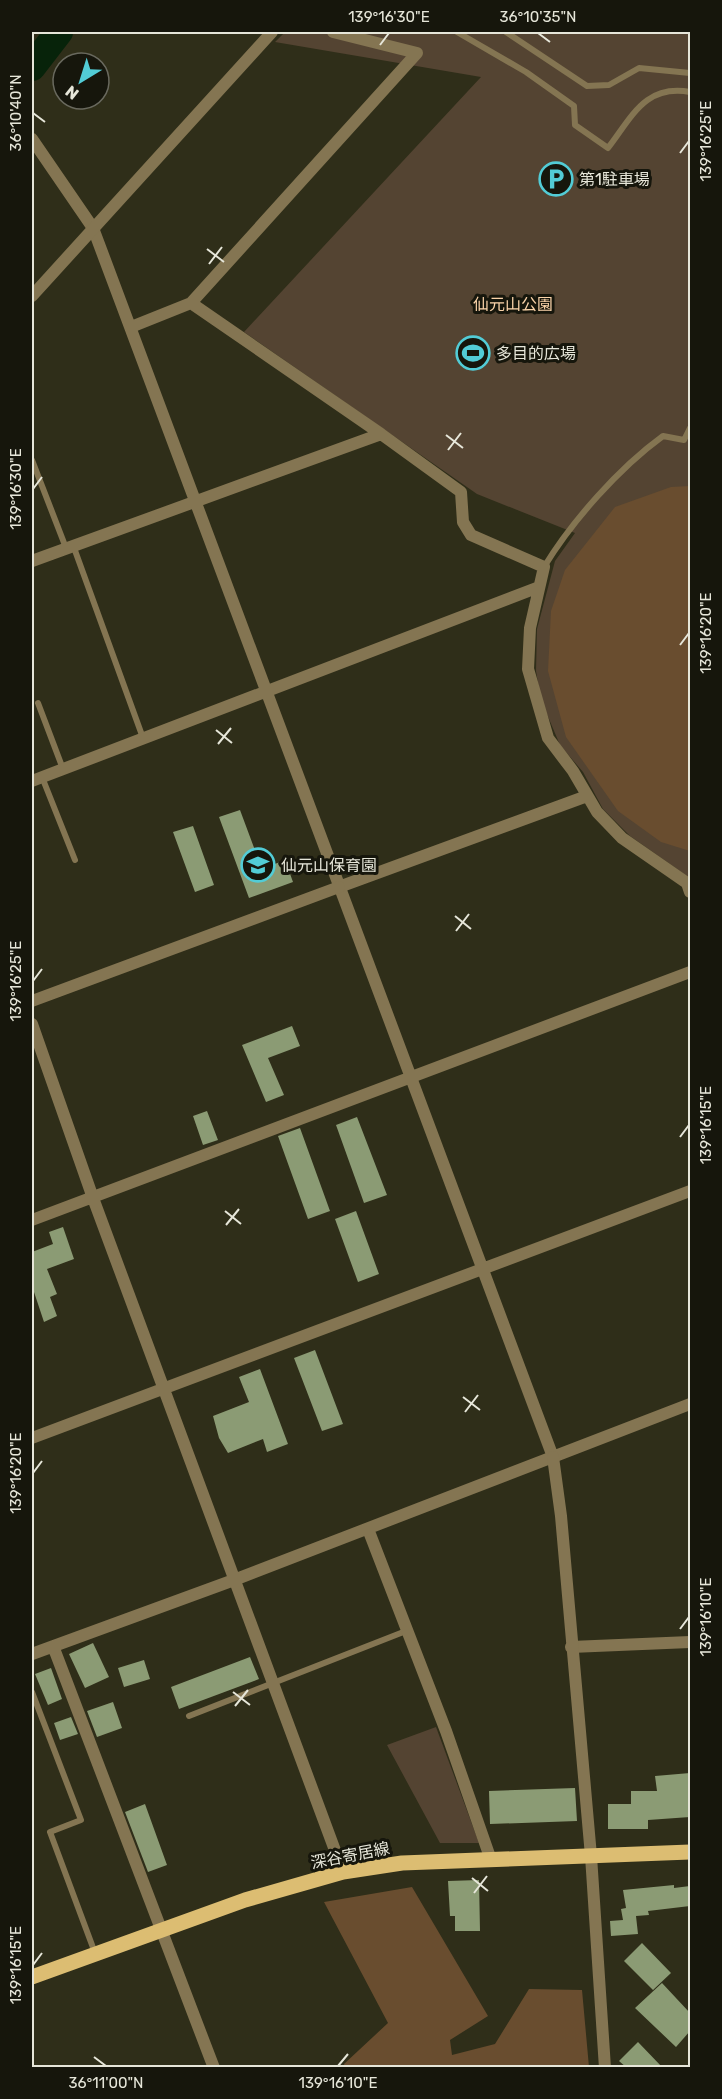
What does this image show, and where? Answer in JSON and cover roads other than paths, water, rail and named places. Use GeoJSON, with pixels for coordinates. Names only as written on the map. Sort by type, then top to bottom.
{"type":"FeatureCollection","features":[{"type":"Feature","properties":{"kind":"main road","name":"深谷寄居線"},"geometry":{"type":"LineString","coordinates":[[32,1977],[245,1900],[343,1872],[402,1863],[690,1852]]}},
{"type":"Feature","properties":{"kind":"street"},"geometry":{"type":"LineString","coordinates":[[32,296],[272,32]]}},
{"type":"Feature","properties":{"kind":"street"},"geometry":{"type":"LineString","coordinates":[[131,327],[191,303],[417,53],[333,32]]}},
{"type":"Feature","properties":{"kind":"street"},"geometry":{"type":"LineString","coordinates":[[32,139],[93,228],[553,1457],[561,1516],[591,1856],[605,2067]]}},
{"type":"Feature","properties":{"kind":"street"},"geometry":{"type":"LineString","coordinates":[[191,303],[461,492],[463,522],[471,535],[544,567],[530,628],[528,669],[548,738],[597,812],[622,838],[687,883],[690,892]]}},
{"type":"Feature","properties":{"kind":"street"},"geometry":{"type":"LineString","coordinates":[[32,561],[381,434]]}},
{"type":"Feature","properties":{"kind":"street"},"geometry":{"type":"LineString","coordinates":[[37,779],[539,587]]}},
{"type":"Feature","properties":{"kind":"street"},"geometry":{"type":"LineString","coordinates":[[32,1001],[587,796]]}},
{"type":"Feature","properties":{"kind":"street"},"geometry":{"type":"LineString","coordinates":[[32,1220],[690,972]]}},
{"type":"Feature","properties":{"kind":"street"},"geometry":{"type":"LineString","coordinates":[[32,1024],[93,1198],[343,1872]]}},
{"type":"Feature","properties":{"kind":"street"},"geometry":{"type":"LineString","coordinates":[[32,1438],[690,1191]]}},
{"type":"Feature","properties":{"kind":"street"},"geometry":{"type":"LineString","coordinates":[[32,1654],[234,1580],[690,1404]]}},
{"type":"Feature","properties":{"kind":"street"},"geometry":{"type":"LineString","coordinates":[[368,1528],[446,1731],[491,1860]]}},
{"type":"Feature","properties":{"kind":"street"},"geometry":{"type":"LineString","coordinates":[[571,1647],[690,1642]]}},
{"type":"Feature","properties":{"kind":"street"},"geometry":{"type":"LineString","coordinates":[[53,1646],[214,2067]]}},
{"type":"Feature","properties":{"kind":"lane"},"geometry":{"type":"LineString","coordinates":[[457,32],[526,72],[574,106],[575,125],[608,148],[647,98],[673,89],[690,92]]}},
{"type":"Feature","properties":{"kind":"lane"},"geometry":{"type":"LineString","coordinates":[[506,32],[587,86],[609,85],[639,68],[690,72]]}},
{"type":"Feature","properties":{"kind":"lane"},"geometry":{"type":"LineString","coordinates":[[544,567],[567,535],[636,455],[663,436],[684,440],[690,428]]}},
{"type":"Feature","properties":{"kind":"lane"},"geometry":{"type":"LineString","coordinates":[[32,460],[69,547],[143,738]]}},
{"type":"Feature","properties":{"kind":"lane"},"geometry":{"type":"LineString","coordinates":[[38,703],[63,769]]}},
{"type":"Feature","properties":{"kind":"lane"},"geometry":{"type":"LineString","coordinates":[[37,779],[75,860]]}},
{"type":"Feature","properties":{"kind":"lane"},"geometry":{"type":"LineString","coordinates":[[189,1716],[406,1631]]}},
{"type":"Feature","properties":{"kind":"lane"},"geometry":{"type":"LineString","coordinates":[[32,1692],[81,1820],[50,1832],[95,1953]]}},
{"type":"Feature","properties":{"kind":"waterway"},"geometry":{"type":"LineString","coordinates":[[32,67],[59,32]]}},
{"type":"Feature","properties":{"kind":"place","name":"第1駐車場"},"geometry":{"type":"Point","coordinates":[556,179]}},
{"type":"Feature","properties":{"kind":"place","name":"多目的広場"},"geometry":{"type":"Point","coordinates":[473,353]}},
{"type":"Feature","properties":{"kind":"place","name":"仙元山保育園"},"geometry":{"type":"Point","coordinates":[258,865]}},
{"type":"Feature","properties":{"kind":"park label","name":"仙元山公園"},"geometry":{"type":"Point","coordinates":[513,304]}}]}
